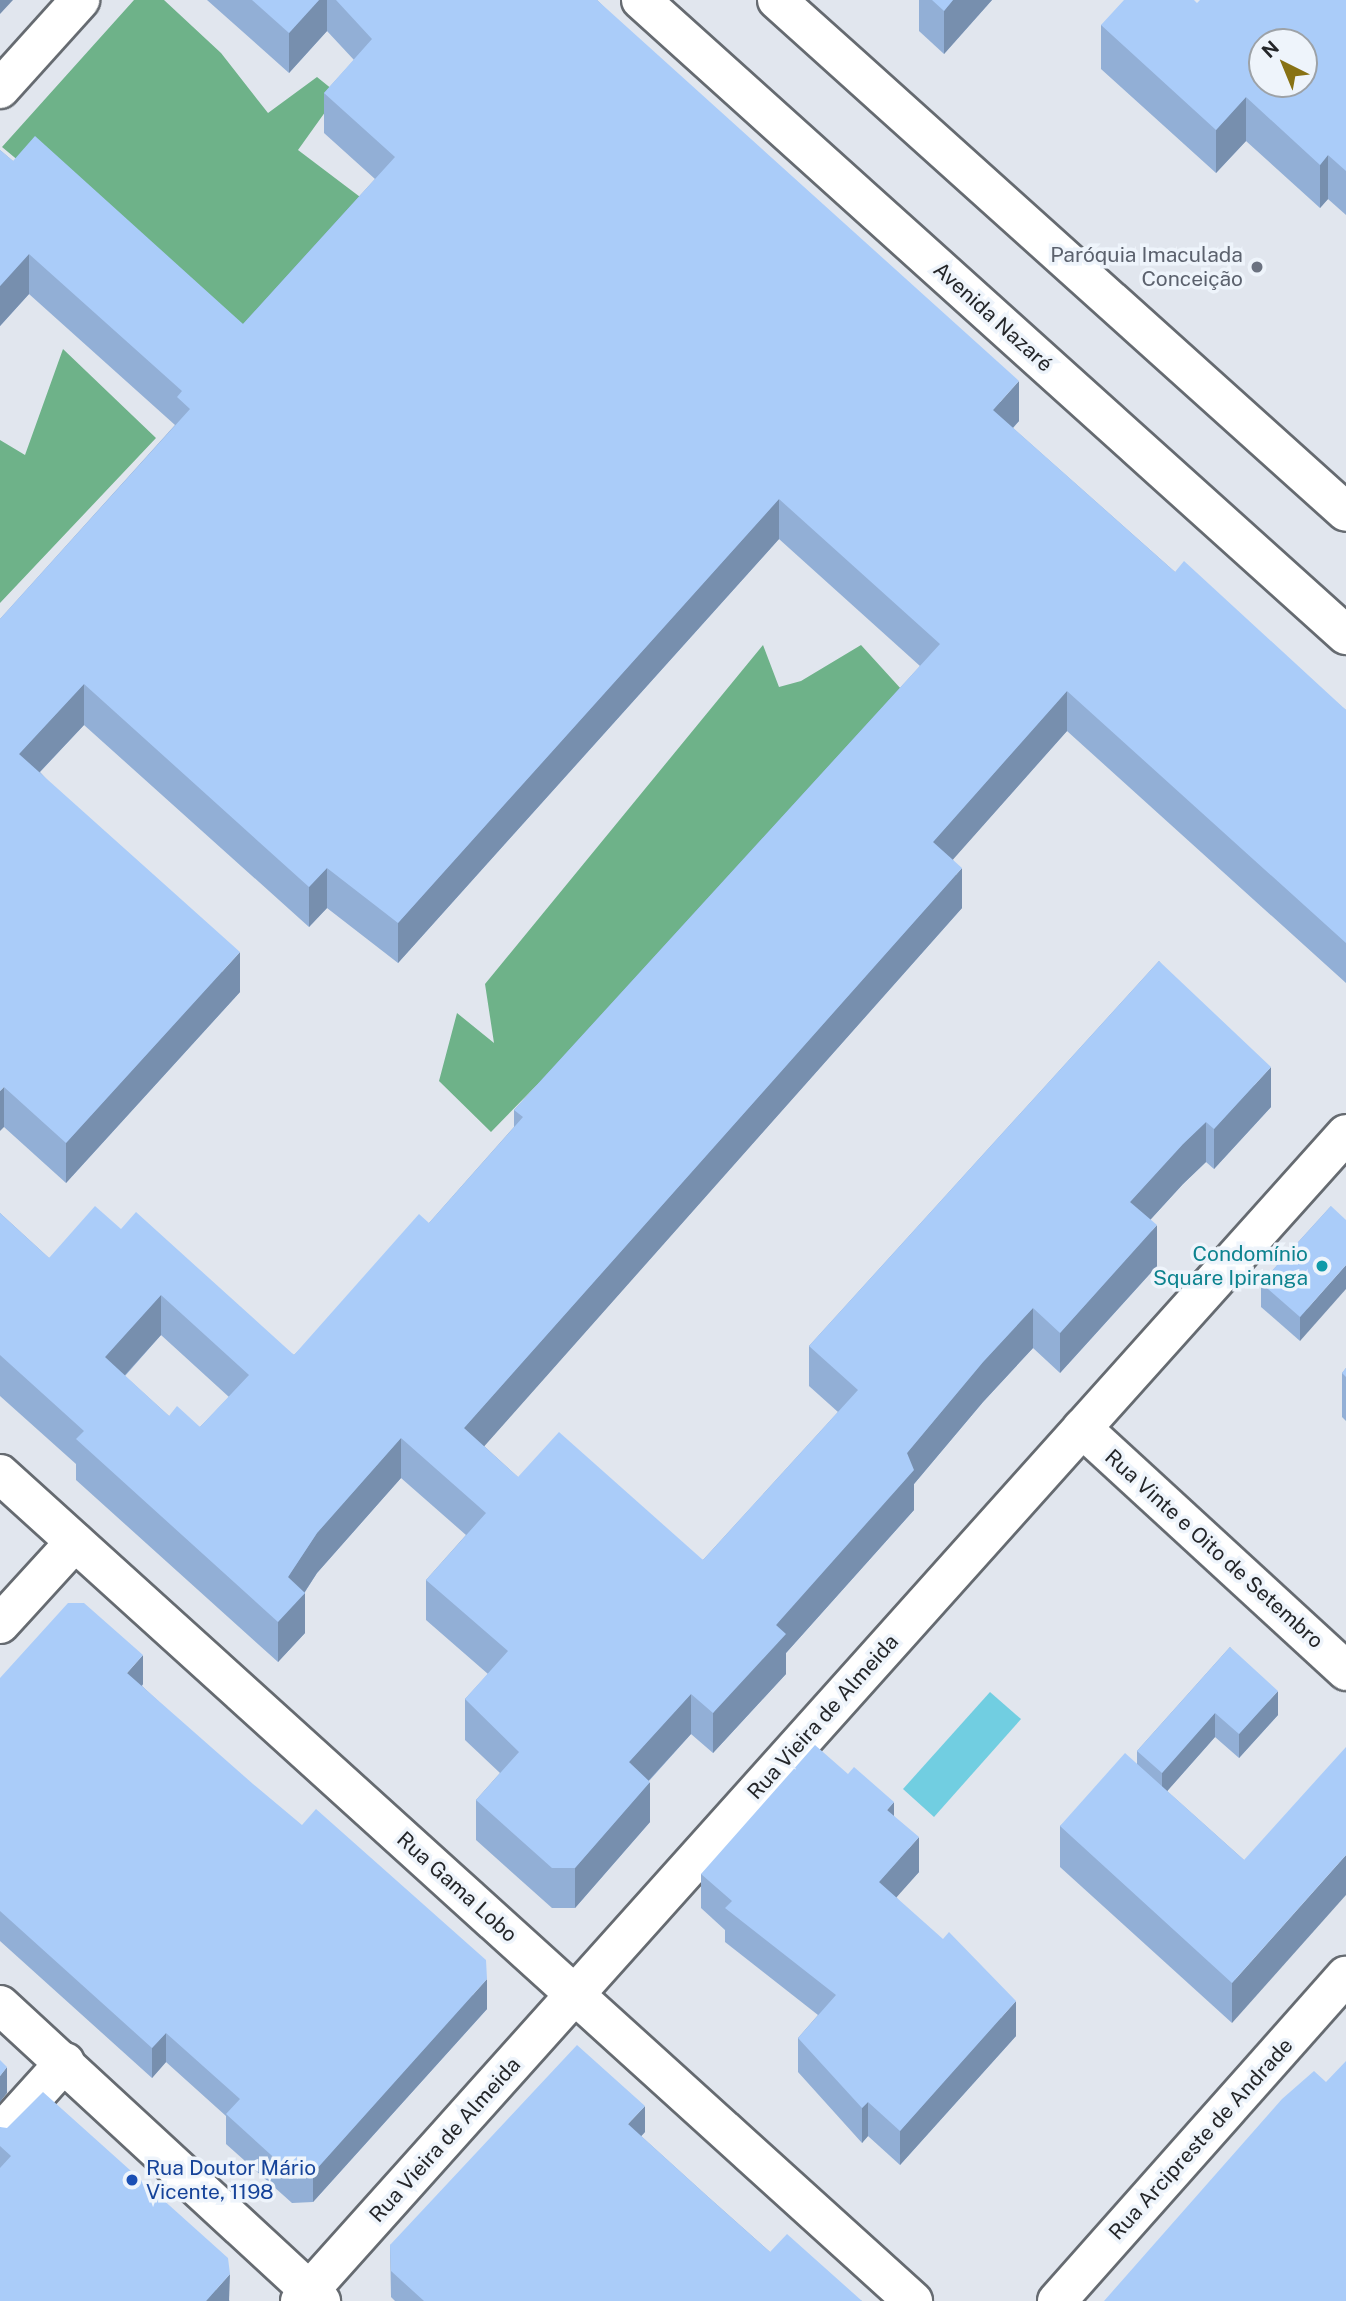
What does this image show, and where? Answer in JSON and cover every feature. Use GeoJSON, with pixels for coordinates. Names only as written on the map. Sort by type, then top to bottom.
{"type":"FeatureCollection","features":[{"type":"Feature","properties":{"kind":"street"},"geometry":{"type":"LineString","coordinates":[[0,89],[80,0]]}},
{"type":"Feature","properties":{"kind":"street","name":"Avenida Nazaré"},"geometry":{"type":"LineString","coordinates":[[641,0],[1346,635]]}},
{"type":"Feature","properties":{"kind":"street"},"geometry":{"type":"LineString","coordinates":[[777,0],[1346,512]]}},
{"type":"Feature","properties":{"kind":"street","name":"Rua Vieira de Almeida"},"geometry":{"type":"LineString","coordinates":[[310,2298],[576,1993],[1346,1134]]}},
{"type":"Feature","properties":{"kind":"street","name":"Rua Vinte e Oito de Setembro"},"geometry":{"type":"LineString","coordinates":[[1082,1429],[1346,1671]]}},
{"type":"Feature","properties":{"kind":"street","name":"Rua Gama Lobo"},"geometry":{"type":"LineString","coordinates":[[0,1474],[913,2301]]}},
{"type":"Feature","properties":{"kind":"street"},"geometry":{"type":"LineString","coordinates":[[0,1624],[75,1542]]}},
{"type":"Feature","properties":{"kind":"street","name":"Rua Arcipreste de Andrade"},"geometry":{"type":"LineString","coordinates":[[1057,2301],[1346,1976]]}},
{"type":"Feature","properties":{"kind":"street"},"geometry":{"type":"LineString","coordinates":[[0,2005],[65,2062],[310,2298]]}},
{"type":"Feature","properties":{"kind":"street"},"geometry":{"type":"LineString","coordinates":[[0,2134],[65,2062]]}},
{"type":"Feature","properties":{"kind":"green space"},"geometry":{"type":"Polygon","coordinates":[[[134,0],[164,0],[221,53],[268,113],[317,77],[338,94],[298,150],[372,206],[238,343],[2,147],[134,0]]]}},
{"type":"Feature","properties":{"kind":"green space"},"geometry":{"type":"Polygon","coordinates":[[[63,349],[156,438],[0,603],[0,440],[25,455],[63,349]]]}},
{"type":"Feature","properties":{"kind":"green space"},"geometry":{"type":"Polygon","coordinates":[[[763,645],[779,687],[801,681],[861,645],[912,701],[491,1132],[439,1081],[457,1013],[494,1043],[485,984],[763,645]]]}},
{"type":"Feature","properties":{"kind":"water"},"geometry":{"type":"Polygon","coordinates":[[[990,1692],[1021,1719],[934,1817],[903,1789],[990,1692]]]}},
{"type":"Feature","properties":{"kind":"building"},"geometry":{"type":"Polygon","coordinates":[[[252,0],[319,0],[289,33],[252,0]]]}},
{"type":"Feature","properties":{"kind":"building"},"geometry":{"type":"Polygon","coordinates":[[[336,0],[597,0],[1019,381],[993,410],[1175,572],[1184,561],[1346,710],[1346,943],[1067,691],[933,842],[962,868],[464,1428],[518,1477],[559,1432],[703,1560],[858,1390],[809,1346],[1159,961],[1271,1067],[1214,1129],[1206,1122],[1130,1202],[1157,1225],[1060,1333],[1033,1308],[983,1362],[907,1453],[914,1470],[776,1625],[786,1634],[713,1713],[691,1694],[629,1762],[650,1782],[575,1868],[552,1868],[476,1800],[519,1752],[465,1699],[508,1651],[426,1580],[486,1513],[401,1438],[317,1533],[288,1577],[305,1593],[278,1622],[76,1439],[84,1431],[0,1355],[0,1213],[49,1258],[95,1206],[121,1229],[136,1212],[294,1355],[419,1214],[429,1223],[523,1117],[514,1110],[940,644],[779,499],[398,923],[327,868],[309,887],[84,684],[19,754],[240,952],[66,1143],[4,1087],[0,1091],[0,619],[190,409],[177,397],[182,391],[29,254],[0,286],[0,150],[13,161],[35,136],[243,324],[395,157],[324,93],[372,39],[336,0]],[[161,1295],[105,1357],[169,1416],[177,1406],[200,1427],[249,1375],[161,1295]]]}},
{"type":"Feature","properties":{"kind":"building"},"geometry":{"type":"Polygon","coordinates":[[[932,0],[953,0],[944,11],[932,0]]]}},
{"type":"Feature","properties":{"kind":"building"},"geometry":{"type":"Polygon","coordinates":[[[1124,0],[1194,0],[1197,3],[1200,0],[1346,0],[1346,171],[1328,155],[1320,165],[1246,97],[1216,130],[1101,25],[1124,0]]]}},
{"type":"Feature","properties":{"kind":"building","name":"Condomínio Square Ipiranga"},"geometry":{"type":"Polygon","coordinates":[[[1331,1206],[1346,1220],[1346,1265],[1300,1317],[1261,1283],[1331,1206]]]}},
{"type":"Feature","properties":{"kind":"building"},"geometry":{"type":"Polygon","coordinates":[[[68,1603],[84,1603],[143,1655],[127,1673],[253,1784],[302,1825],[316,1809],[486,1960],[487,1979],[313,2173],[292,2174],[226,2114],[240,2099],[166,2033],[152,2048],[0,1911],[0,1678],[68,1603]]]}},
{"type":"Feature","properties":{"kind":"building"},"geometry":{"type":"Polygon","coordinates":[[[1230,1647],[1278,1691],[1239,1734],[1215,1713],[1162,1773],[1137,1751],[1230,1647]]]}},
{"type":"Feature","properties":{"kind":"building"},"geometry":{"type":"Polygon","coordinates":[[[815,1745],[848,1774],[854,1767],[894,1802],[887,1810],[919,1837],[879,1882],[943,1939],[949,1932],[1016,2001],[900,2131],[868,2102],[862,2108],[798,2038],[836,1995],[725,1908],[732,1901],[701,1874],[815,1745]]]}},
{"type":"Feature","properties":{"kind":"building"},"geometry":{"type":"Polygon","coordinates":[[[1346,1747],[1346,1855],[1232,1983],[1060,1826],[1125,1753],[1244,1860],[1346,1747]]]}},
{"type":"Feature","properties":{"kind":"building"},"geometry":{"type":"Polygon","coordinates":[[[577,2045],[645,2106],[628,2124],[706,2195],[770,2252],[787,2234],[862,2301],[424,2301],[391,2271],[390,2245],[577,2045]]]}},
{"type":"Feature","properties":{"kind":"building"},"geometry":{"type":"Polygon","coordinates":[[[0,2060],[7,2067],[0,2076],[0,2060]]]}},
{"type":"Feature","properties":{"kind":"building"},"geometry":{"type":"Polygon","coordinates":[[[1346,2061],[1346,2301],[1104,2301],[1282,2099],[1314,2071],[1326,2082],[1346,2061]]]}},
{"type":"Feature","properties":{"kind":"building"},"geometry":{"type":"Polygon","coordinates":[[[43,2092],[228,2258],[230,2274],[206,2301],[0,2301],[0,2168],[11,2156],[0,2146],[0,2127],[7,2128],[43,2092]]]}},
{"type":"Feature","properties":{"kind":"place","name":"Paróquia Imaculada Conceição"},"geometry":{"type":"Point","coordinates":[1257,267]}},
{"type":"Feature","properties":{"kind":"place","name":"Condomínio Square Ipiranga"},"geometry":{"type":"Point","coordinates":[1322,1266]}},
{"type":"Feature","properties":{"kind":"place","name":"Rua Doutor Mário Vicente, 1198"},"geometry":{"type":"Point","coordinates":[132,2180]}}]}
